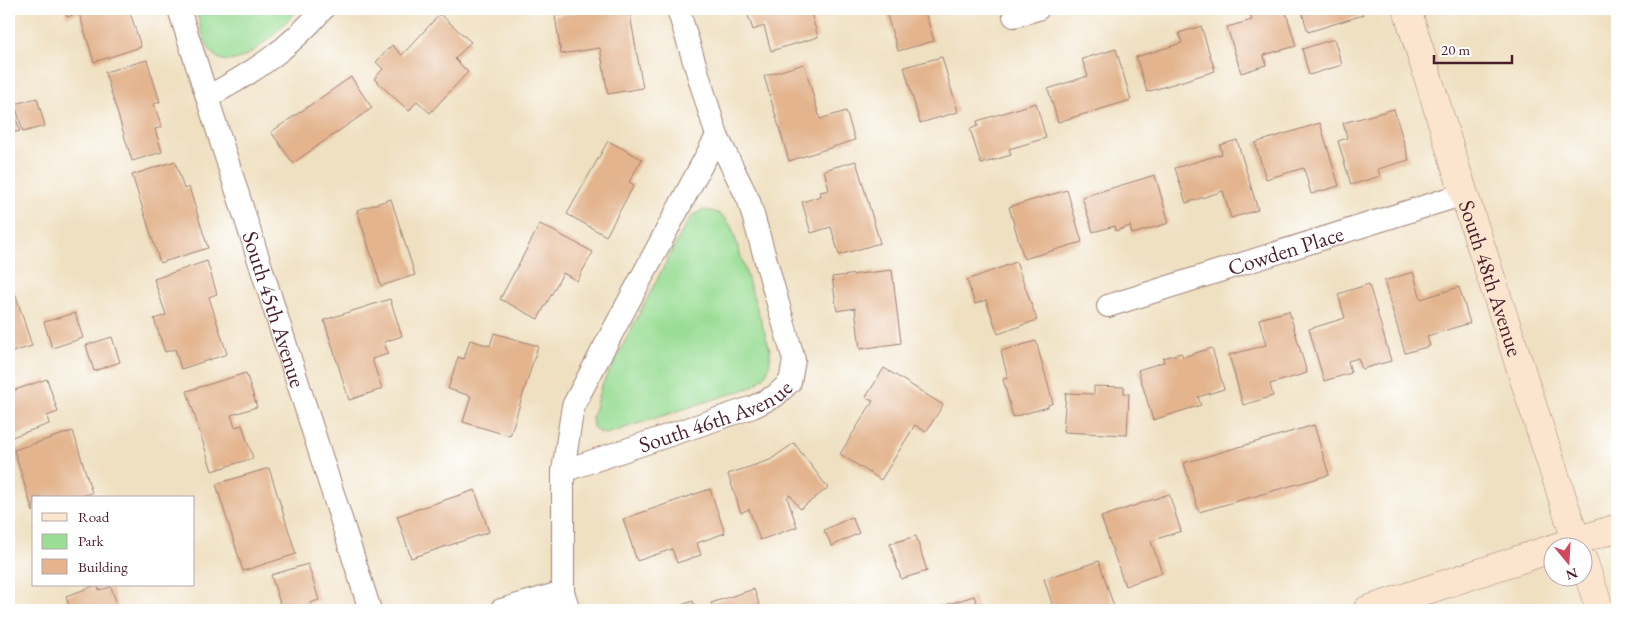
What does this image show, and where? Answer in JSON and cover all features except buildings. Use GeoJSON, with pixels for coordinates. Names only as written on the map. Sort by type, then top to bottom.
{"type":"FeatureCollection","features":[{"type":"Feature","properties":{"kind":"street","name":"South 45th Avenue"},"geometry":{"type":"LineString","coordinates":[[179,9],[370,610]]}},
{"type":"Feature","properties":{"kind":"street"},"geometry":{"type":"LineString","coordinates":[[207,97],[251,74],[300,36],[323,9]]}},
{"type":"Feature","properties":{"kind":"street","name":"South 46th Avenue"},"geometry":{"type":"LineString","coordinates":[[563,471],[753,407],[775,396],[790,382],[794,360],[791,344],[750,201],[717,136],[678,9]]}},
{"type":"Feature","properties":{"kind":"street"},"geometry":{"type":"LineString","coordinates":[[1014,16],[1038,9]]}},
{"type":"Feature","properties":{"kind":"street","name":"South 48th Avenue"},"geometry":{"type":"LineString","coordinates":[[1408,9],[1566,536]]}},
{"type":"Feature","properties":{"kind":"street"},"geometry":{"type":"LineString","coordinates":[[500,610],[566,601],[563,471],[573,406],[717,136]]}},
{"type":"Feature","properties":{"kind":"street","name":"Cowden Place"},"geometry":{"type":"LineString","coordinates":[[1108,306],[1464,194]]}},
{"type":"Feature","properties":{"kind":"street"},"geometry":{"type":"LineString","coordinates":[[1594,538],[1617,528]]}},
{"type":"Feature","properties":{"kind":"street"},"geometry":{"type":"LineString","coordinates":[[1367,610],[1544,557]]}},
{"type":"Feature","properties":{"kind":"street","name":"South 48th Avenue"},"geometry":{"type":"LineString","coordinates":[[1588,586],[1600,610]]}},
{"type":"Feature","properties":{"kind":"green space"},"geometry":{"type":"Polygon","coordinates":[[[196,9],[298,9],[259,47],[235,60],[224,60],[214,55],[207,46],[196,9]]]}},
{"type":"Feature","properties":{"kind":"green space"},"geometry":{"type":"Polygon","coordinates":[[[703,210],[713,211],[720,215],[732,228],[770,350],[770,362],[767,372],[752,387],[606,434],[598,432],[593,427],[592,418],[601,387],[684,228],[692,216],[703,210]]]}}]}
